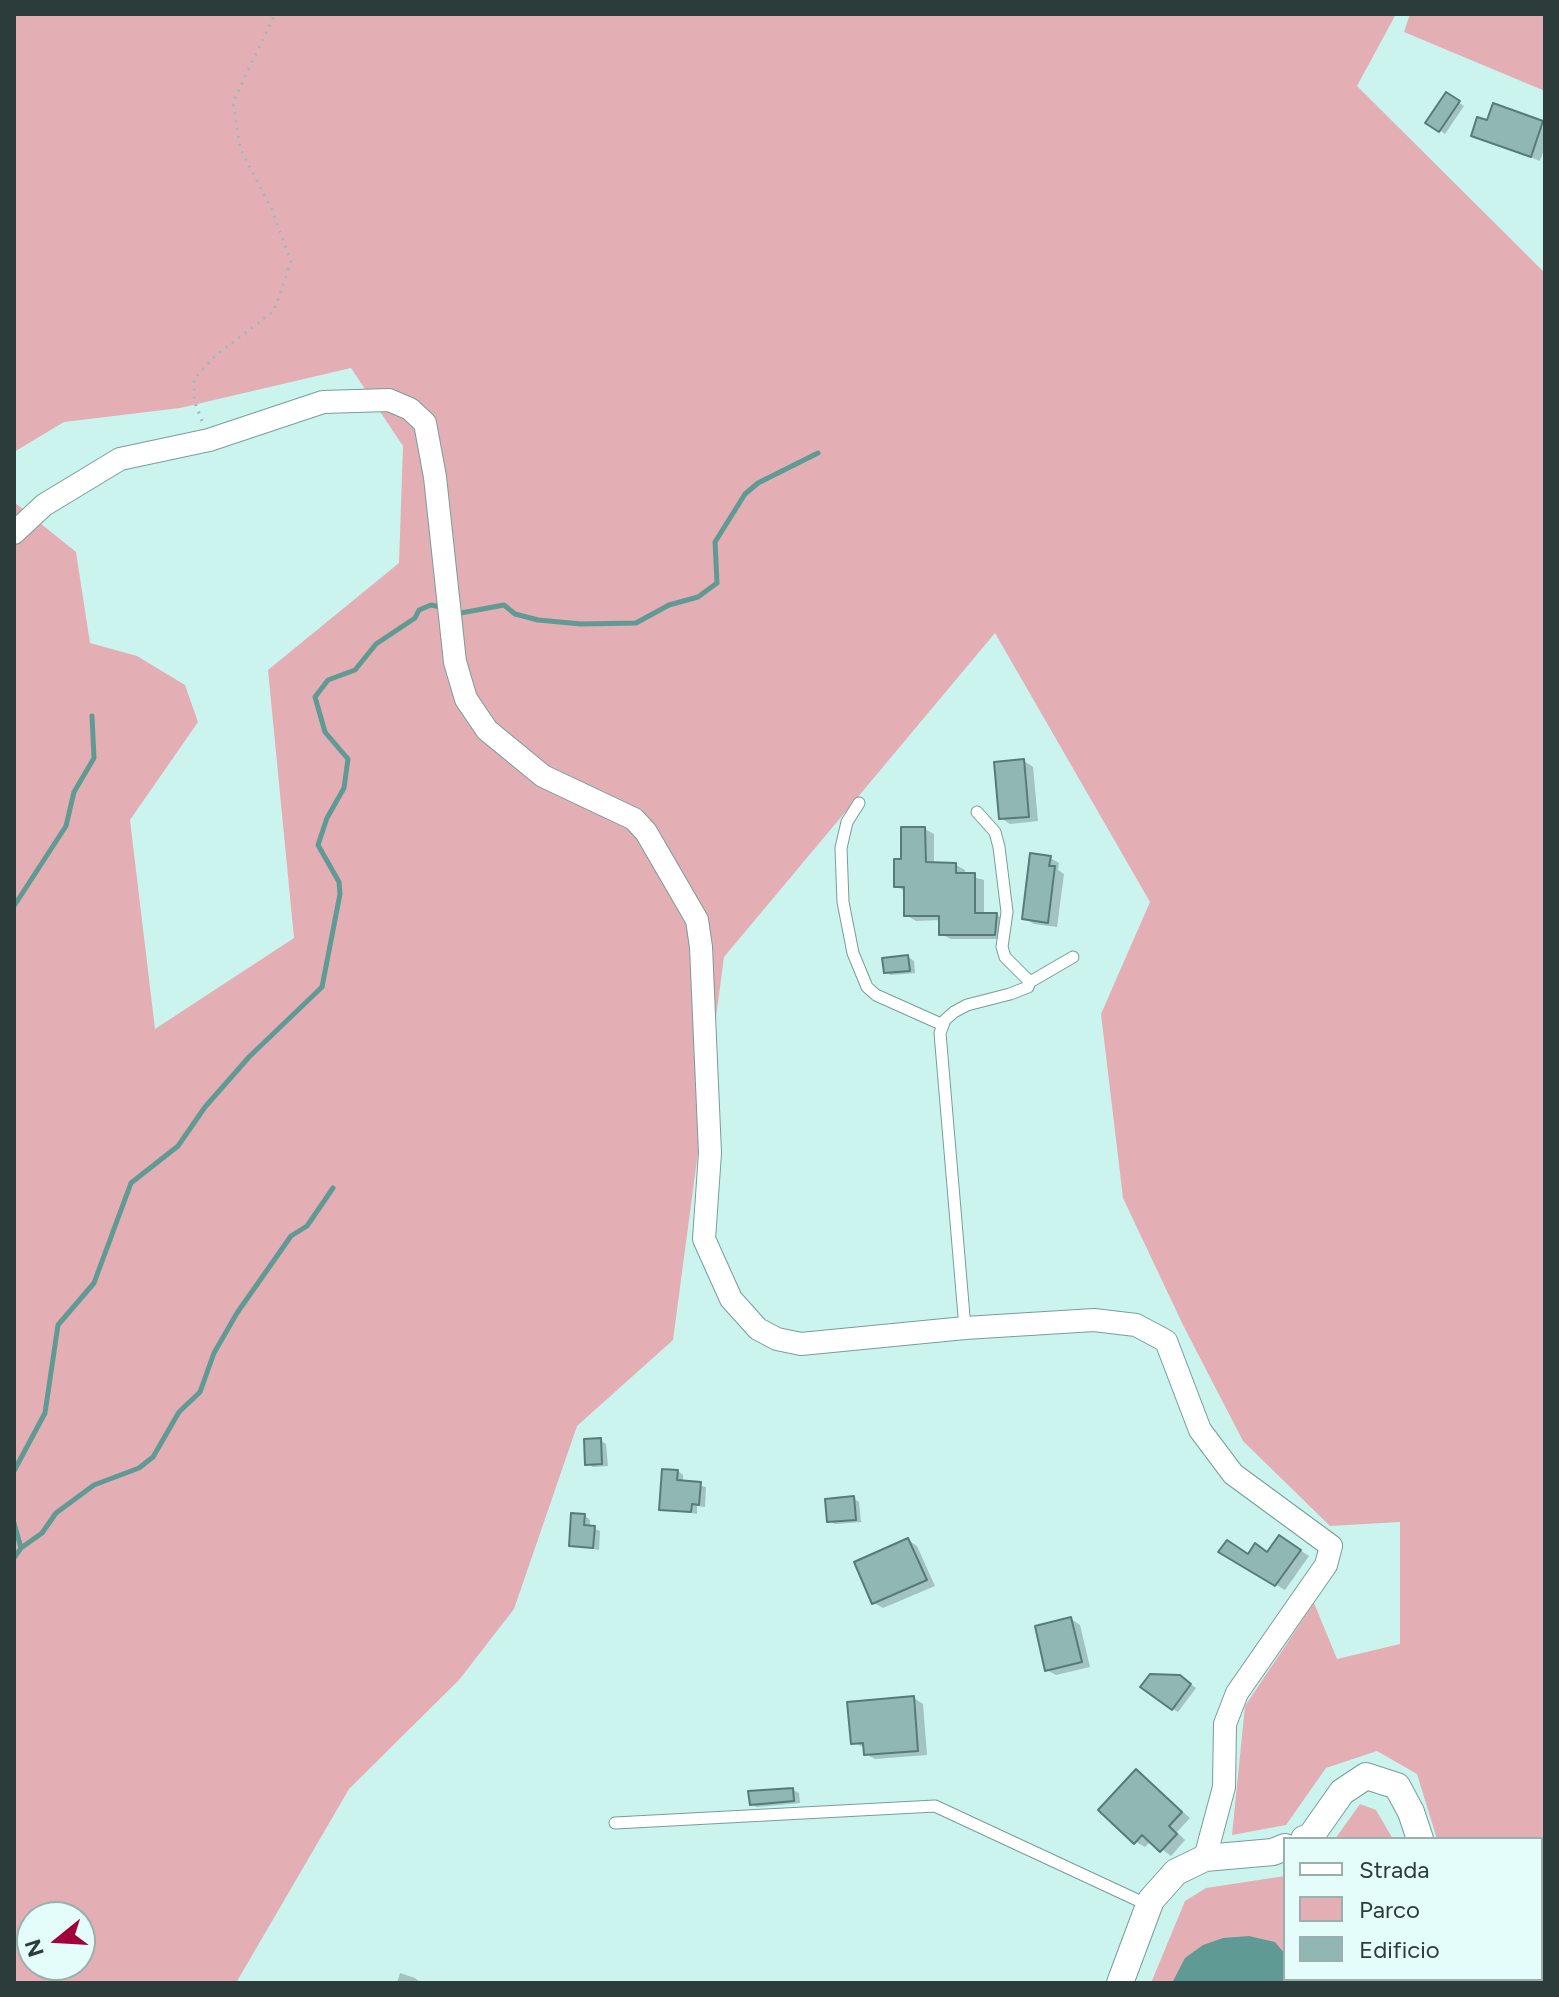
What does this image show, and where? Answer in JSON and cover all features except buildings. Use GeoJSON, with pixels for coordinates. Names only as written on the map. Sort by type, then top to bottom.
{"type":"FeatureCollection","features":[{"type":"Feature","properties":{"kind":"street"},"geometry":{"type":"LineString","coordinates":[[14,533],[44,505],[120,459],[209,440],[323,402],[389,400],[410,409],[425,423],[434,465],[455,662],[466,699],[487,730],[543,776],[634,819],[646,832],[697,920],[701,947],[710,1153],[704,1239],[731,1299],[758,1329],[777,1339],[801,1344],[965,1328],[1113,1321],[1153,1333],[1166,1341],[1200,1430],[1233,1474],[1331,1546],[1326,1565],[1237,1693],[1225,1724],[1224,1787],[1205,1858]]}},
{"type":"Feature","properties":{"kind":"street"},"geometry":{"type":"LineString","coordinates":[[1309,1837],[1342,1792],[1366,1776],[1397,1786],[1419,1837]]}},
{"type":"Feature","properties":{"kind":"street"},"geometry":{"type":"LineString","coordinates":[[1120,1983],[1149,1905],[1176,1872],[1205,1858],[1273,1852],[1283,1848]]}},
{"type":"Feature","properties":{"kind":"lane"},"geometry":{"type":"LineString","coordinates":[[859,803],[847,822],[841,848],[843,902],[853,953],[867,987],[876,995],[943,1025]]}},
{"type":"Feature","properties":{"kind":"lane"},"geometry":{"type":"LineString","coordinates":[[977,812],[995,832],[999,847],[1007,912],[1002,947],[1005,957],[1030,982]]}},
{"type":"Feature","properties":{"kind":"lane"},"geometry":{"type":"LineString","coordinates":[[965,1328],[940,1033],[954,1012],[967,1005],[1028,987],[1030,982],[1073,957]]}},
{"type":"Feature","properties":{"kind":"lane"},"geometry":{"type":"LineString","coordinates":[[615,1823],[935,1806],[1149,1905]]}},
{"type":"Feature","properties":{"kind":"path"},"geometry":{"type":"LineString","coordinates":[[209,440],[194,400],[194,379],[216,355],[274,311],[291,262],[272,210],[240,148],[233,102],[267,23],[275,14]]}},
{"type":"Feature","properties":{"kind":"green space"},"geometry":{"type":"Polygon","coordinates":[[[14,14],[1396,14],[1357,86],[1545,273],[1545,1983],[1482,1981],[1543,1981],[1543,1837],[1436,1837],[1417,1774],[1377,1751],[1326,1768],[1286,1825],[1232,1835],[1245,1706],[1314,1603],[1337,1659],[1400,1644],[1400,1522],[1330,1526],[1243,1441],[1183,1325],[1123,1198],[1101,1014],[1150,902],[995,633],[724,957],[673,1340],[577,1426],[514,1609],[459,1680],[349,1789],[236,1983],[14,1983],[14,502],[76,552],[90,643],[137,656],[185,685],[198,722],[130,820],[155,1029],[294,938],[268,670],[399,563],[403,446],[351,368],[180,408],[64,422],[14,452],[14,14]]]}},
{"type":"Feature","properties":{"kind":"green space"},"geometry":{"type":"Polygon","coordinates":[[[1410,14],[1545,14],[1545,91],[1404,32],[1410,14]]]}},
{"type":"Feature","properties":{"kind":"green space"},"geometry":{"type":"Polygon","coordinates":[[[1360,1804],[1376,1810],[1392,1837],[1336,1837],[1360,1804]]]}},
{"type":"Feature","properties":{"kind":"green space"},"geometry":{"type":"Polygon","coordinates":[[[1283,1876],[1283,1981],[1443,1983],[1151,1983],[1185,1901],[1206,1888],[1283,1876]]]}},
{"type":"Feature","properties":{"kind":"shaded area"},"geometry":{"type":"Polygon","coordinates":[[[1249,1936],[1275,1942],[1283,1952],[1283,1981],[1296,1983],[1172,1983],[1185,1958],[1203,1945],[1223,1938],[1249,1936]]]}},
{"type":"Feature","properties":{"kind":"waterway"},"geometry":{"type":"LineString","coordinates":[[461,613],[504,605],[515,614],[538,620],[581,624],[636,623],[669,605],[698,597],[717,583],[715,542],[745,494],[758,483],[818,453]]}},
{"type":"Feature","properties":{"kind":"waterway"},"geometry":{"type":"LineString","coordinates":[[14,1471],[45,1413],[58,1325],[94,1283],[131,1183],[178,1146],[205,1107],[249,1057],[322,987],[340,894],[339,882],[318,845],[327,818],[344,788],[348,759],[325,732],[315,697],[328,680],[355,670],[376,644],[415,618],[419,610],[431,605],[440,607]]}},
{"type":"Feature","properties":{"kind":"waterway"},"geometry":{"type":"LineString","coordinates":[[14,906],[66,826],[74,792],[94,758],[92,716]]}},
{"type":"Feature","properties":{"kind":"waterway"},"geometry":{"type":"LineString","coordinates":[[21,1548],[42,1533],[56,1513],[94,1485],[139,1468],[153,1457],[179,1412],[200,1392],[214,1353],[237,1313],[291,1236],[307,1226],[333,1188]]}},
{"type":"Feature","properties":{"kind":"waterway"},"geometry":{"type":"LineString","coordinates":[[14,1523],[21,1548],[14,1558]]}}]}
